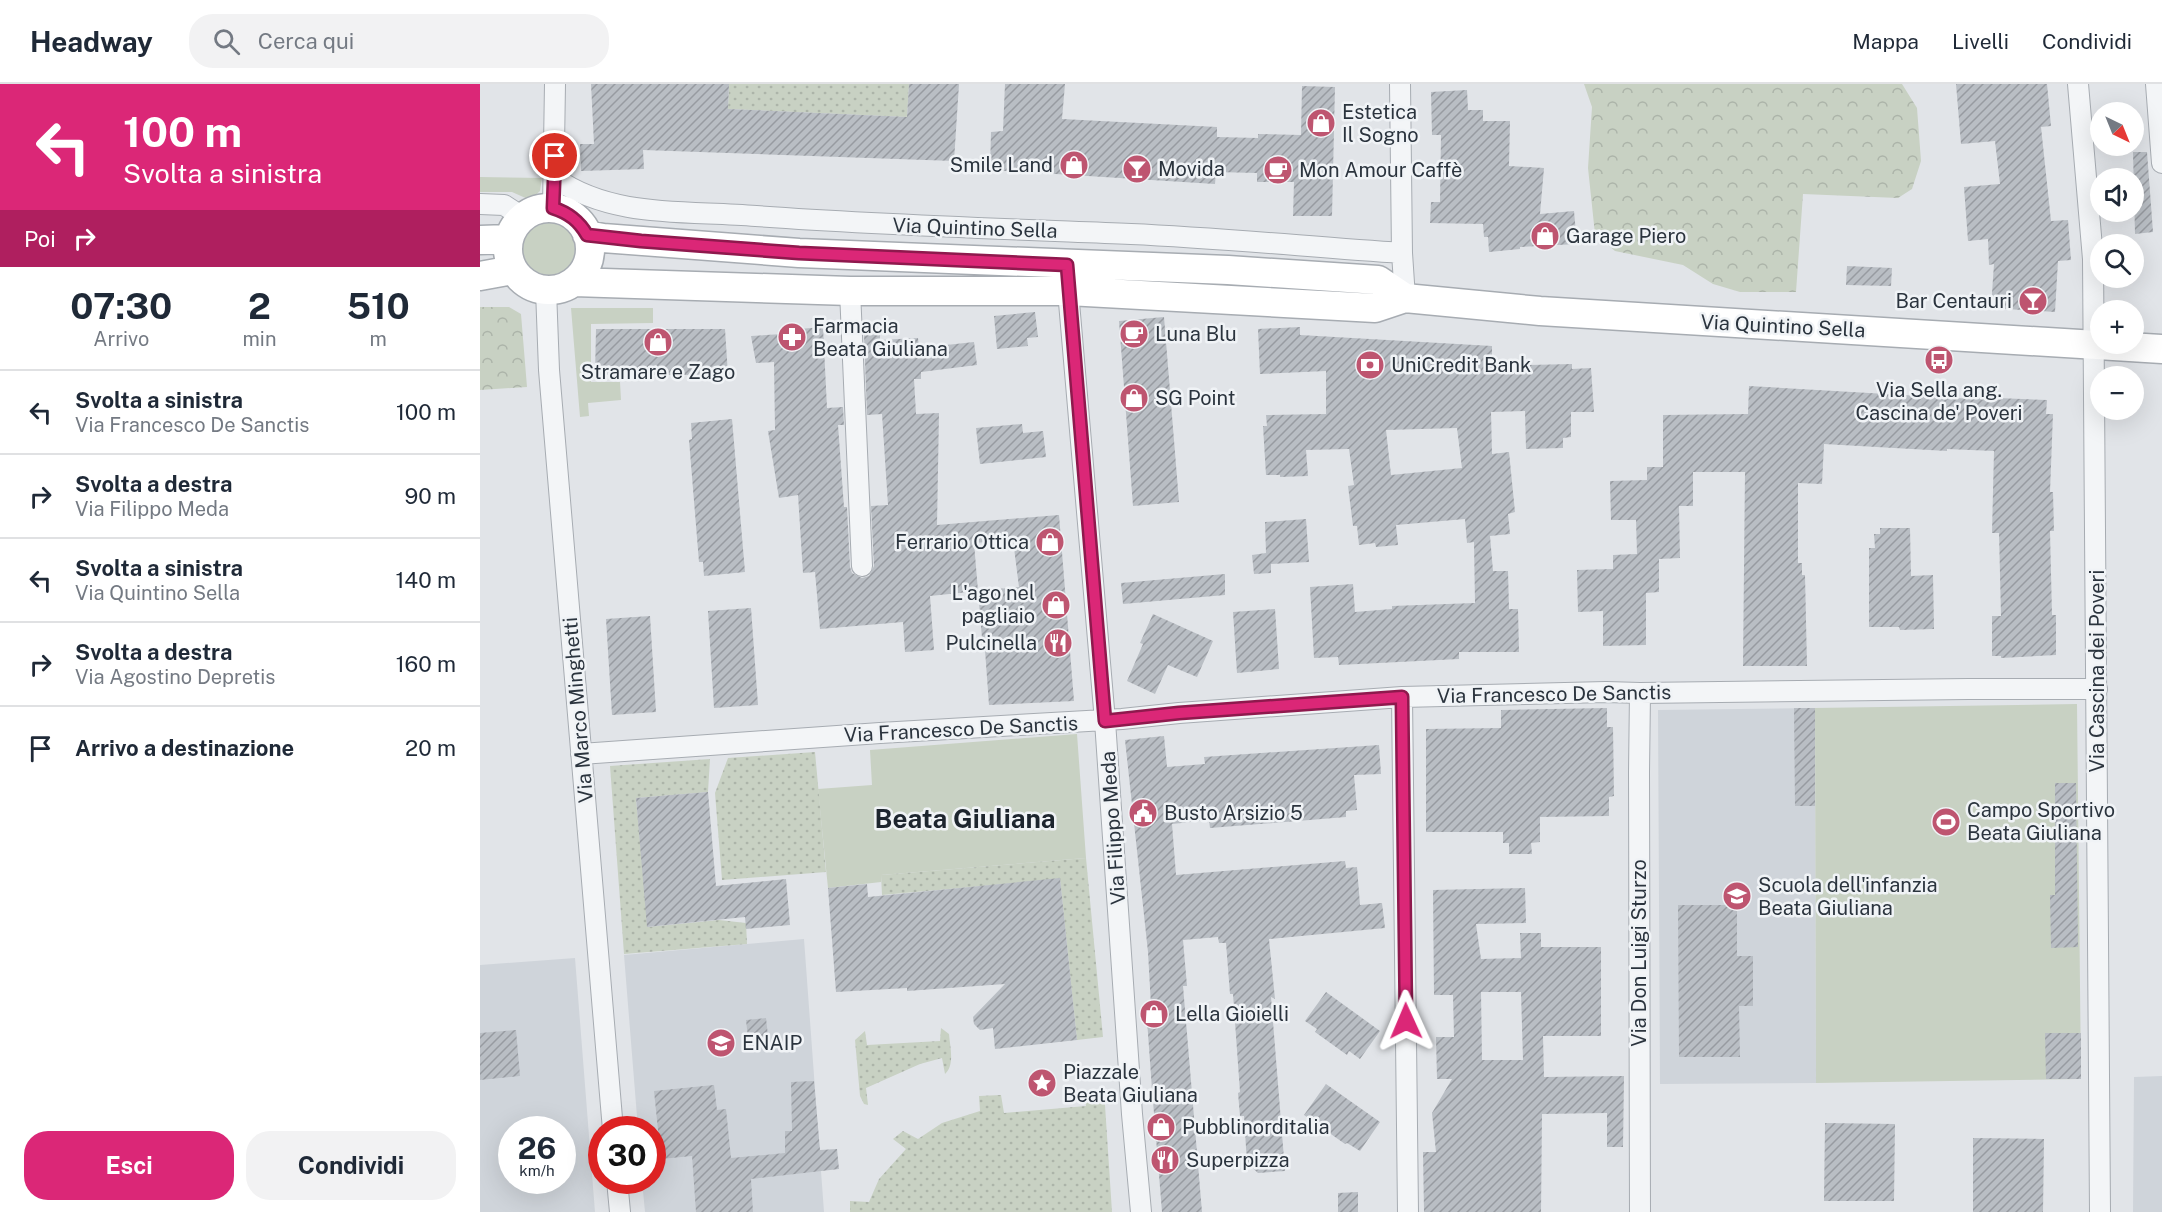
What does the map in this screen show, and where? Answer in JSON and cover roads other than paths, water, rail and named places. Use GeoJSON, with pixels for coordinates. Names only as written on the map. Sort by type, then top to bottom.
{"type":"FeatureCollection","features":[{"type":"Feature","properties":{"kind":"street"},"geometry":{"type":"LineString","coordinates":[[553,208],[555,84]]}},
{"type":"Feature","properties":{"kind":"street"},"geometry":{"type":"LineString","coordinates":[[1400,84],[1402,253],[1405,298]]}},
{"type":"Feature","properties":{"kind":"street","name":"Via Cascina dei Poveri"},"geometry":{"type":"LineString","coordinates":[[2078,84],[2093,260],[2094,300]]}},
{"type":"Feature","properties":{"kind":"street"},"geometry":{"type":"LineString","coordinates":[[2156,84],[2162,163]]}},
{"type":"Feature","properties":{"kind":"street","name":"Via Quintino Sella"},"geometry":{"type":"LineString","coordinates":[[555,178],[570,189],[605,203],[662,210],[894,225],[1133,234],[1402,253]]}},
{"type":"Feature","properties":{"kind":"street"},"geometry":{"type":"LineString","coordinates":[[480,204],[504,205],[516,229],[508,260],[513,270],[533,286],[546,290]]}},
{"type":"Feature","properties":{"kind":"street"},"geometry":{"type":"LineString","coordinates":[[480,240],[516,229],[533,213],[553,208],[565,211],[574,218],[587,235],[590,248],[583,272],[574,282]]}},
{"type":"Feature","properties":{"kind":"street","name":"Via Quintino Sella"},"geometry":{"type":"LineString","coordinates":[[587,235],[1375,308],[1405,298],[1540,311],[2090,346]]}},
{"type":"Feature","properties":{"kind":"street"},"geometry":{"type":"LineString","coordinates":[[1228,270],[1229,241]]}},
{"type":"Feature","properties":{"kind":"street"},"geometry":{"type":"LineString","coordinates":[[480,276],[513,270]]}},
{"type":"Feature","properties":{"kind":"street","name":"Via Quintino Sella"},"geometry":{"type":"LineString","coordinates":[[546,290],[563,288],[574,282],[850,291],[1228,270],[1378,280],[1405,298]]}},
{"type":"Feature","properties":{"kind":"street","name":"Via Filippo Meda"},"geometry":{"type":"LineString","coordinates":[[1067,278],[1105,721],[1132,1114],[1141,1212]]}},
{"type":"Feature","properties":{"kind":"street","name":"Via Marco Minghetti"},"geometry":{"type":"LineString","coordinates":[[546,290],[549,370],[612,1116]]}},
{"type":"Feature","properties":{"kind":"street"},"geometry":{"type":"LineString","coordinates":[[850,291],[862,566]]}},
{"type":"Feature","properties":{"kind":"street","name":"Via Quintino Sella"},"geometry":{"type":"LineString","coordinates":[[2144,348],[2162,349]]}},
{"type":"Feature","properties":{"kind":"street","name":"Via Cascina dei Poveri"},"geometry":{"type":"LineString","coordinates":[[2095,354],[2100,1212]]}},
{"type":"Feature","properties":{"kind":"street","name":"Via Francesco De Sanctis"},"geometry":{"type":"LineString","coordinates":[[581,754],[880,733],[1105,721],[1179,713],[1402,697],[1606,692],[2097,690]]}},
{"type":"Feature","properties":{"kind":"street","name":"Via Don Luigi Sturzo"},"geometry":{"type":"LineString","coordinates":[[1640,693],[1638,772],[1640,1212]]}},
{"type":"Feature","properties":{"kind":"street"},"geometry":{"type":"LineString","coordinates":[[1402,697],[1407,1212]]}},
{"type":"Feature","properties":{"kind":"street"},"geometry":{"type":"LineString","coordinates":[[618,1194],[620,1212]]}},
{"type":"Feature","properties":{"kind":"place","name":"Estetica Il Sogno"},"geometry":{"type":"Point","coordinates":[1321,123]}},
{"type":"Feature","properties":{"kind":"place","name":"Smile Land"},"geometry":{"type":"Point","coordinates":[1074,165]}},
{"type":"Feature","properties":{"kind":"place","name":"Movida"},"geometry":{"type":"Point","coordinates":[1137,169]}},
{"type":"Feature","properties":{"kind":"place","name":"Mon Amour Caffè"},"geometry":{"type":"Point","coordinates":[1278,170]}},
{"type":"Feature","properties":{"kind":"place","name":"Garage Piero"},"geometry":{"type":"Point","coordinates":[1545,236]}},
{"type":"Feature","properties":{"kind":"place","name":"Bar Centauri"},"geometry":{"type":"Point","coordinates":[2033,301]}},
{"type":"Feature","properties":{"kind":"place","name":"Luna Blu"},"geometry":{"type":"Point","coordinates":[1134,334]}},
{"type":"Feature","properties":{"kind":"place","name":"Farmacia Beata Giuliana"},"geometry":{"type":"Point","coordinates":[792,337]}},
{"type":"Feature","properties":{"kind":"place","name":"Stramare e Zago"},"geometry":{"type":"Point","coordinates":[658,342]}},
{"type":"Feature","properties":{"kind":"place","name":"Via Sella ang. Cascina de' Poveri"},"geometry":{"type":"Point","coordinates":[1939,360]}},
{"type":"Feature","properties":{"kind":"place","name":"UniCredit Bank"},"geometry":{"type":"Point","coordinates":[1370,365]}},
{"type":"Feature","properties":{"kind":"place","name":"SG Point"},"geometry":{"type":"Point","coordinates":[1134,398]}},
{"type":"Feature","properties":{"kind":"place","name":"Ferrario Ottica"},"geometry":{"type":"Point","coordinates":[1050,542]}},
{"type":"Feature","properties":{"kind":"place","name":"L'ago nel pagliaio"},"geometry":{"type":"Point","coordinates":[1056,605]}},
{"type":"Feature","properties":{"kind":"place","name":"Pulcinella"},"geometry":{"type":"Point","coordinates":[1058,643]}},
{"type":"Feature","properties":{"kind":"place","name":"Busto Arsizio 5"},"geometry":{"type":"Point","coordinates":[1143,813]}},
{"type":"Feature","properties":{"kind":"place","name":"Campo Sportivo Beata Giuliana"},"geometry":{"type":"Point","coordinates":[1946,822]}},
{"type":"Feature","properties":{"kind":"place","name":"Scuola dell'infanzia Beata Giuliana"},"geometry":{"type":"Point","coordinates":[1737,896]}},
{"type":"Feature","properties":{"kind":"place","name":"Lella Gioielli"},"geometry":{"type":"Point","coordinates":[1154,1014]}},
{"type":"Feature","properties":{"kind":"place","name":"ENAIP"},"geometry":{"type":"Point","coordinates":[721,1043]}},
{"type":"Feature","properties":{"kind":"place","name":"Piazzale Beata Giuliana"},"geometry":{"type":"Point","coordinates":[1042,1083]}},
{"type":"Feature","properties":{"kind":"place","name":"Pubblinorditalia"},"geometry":{"type":"Point","coordinates":[1161,1127]}},
{"type":"Feature","properties":{"kind":"place","name":"Superpizza"},"geometry":{"type":"Point","coordinates":[1165,1160]}},
{"type":"Feature","properties":{"kind":"district","name":"Beata Giuliana"},"geometry":{"type":"Point","coordinates":[965,818]}}]}
